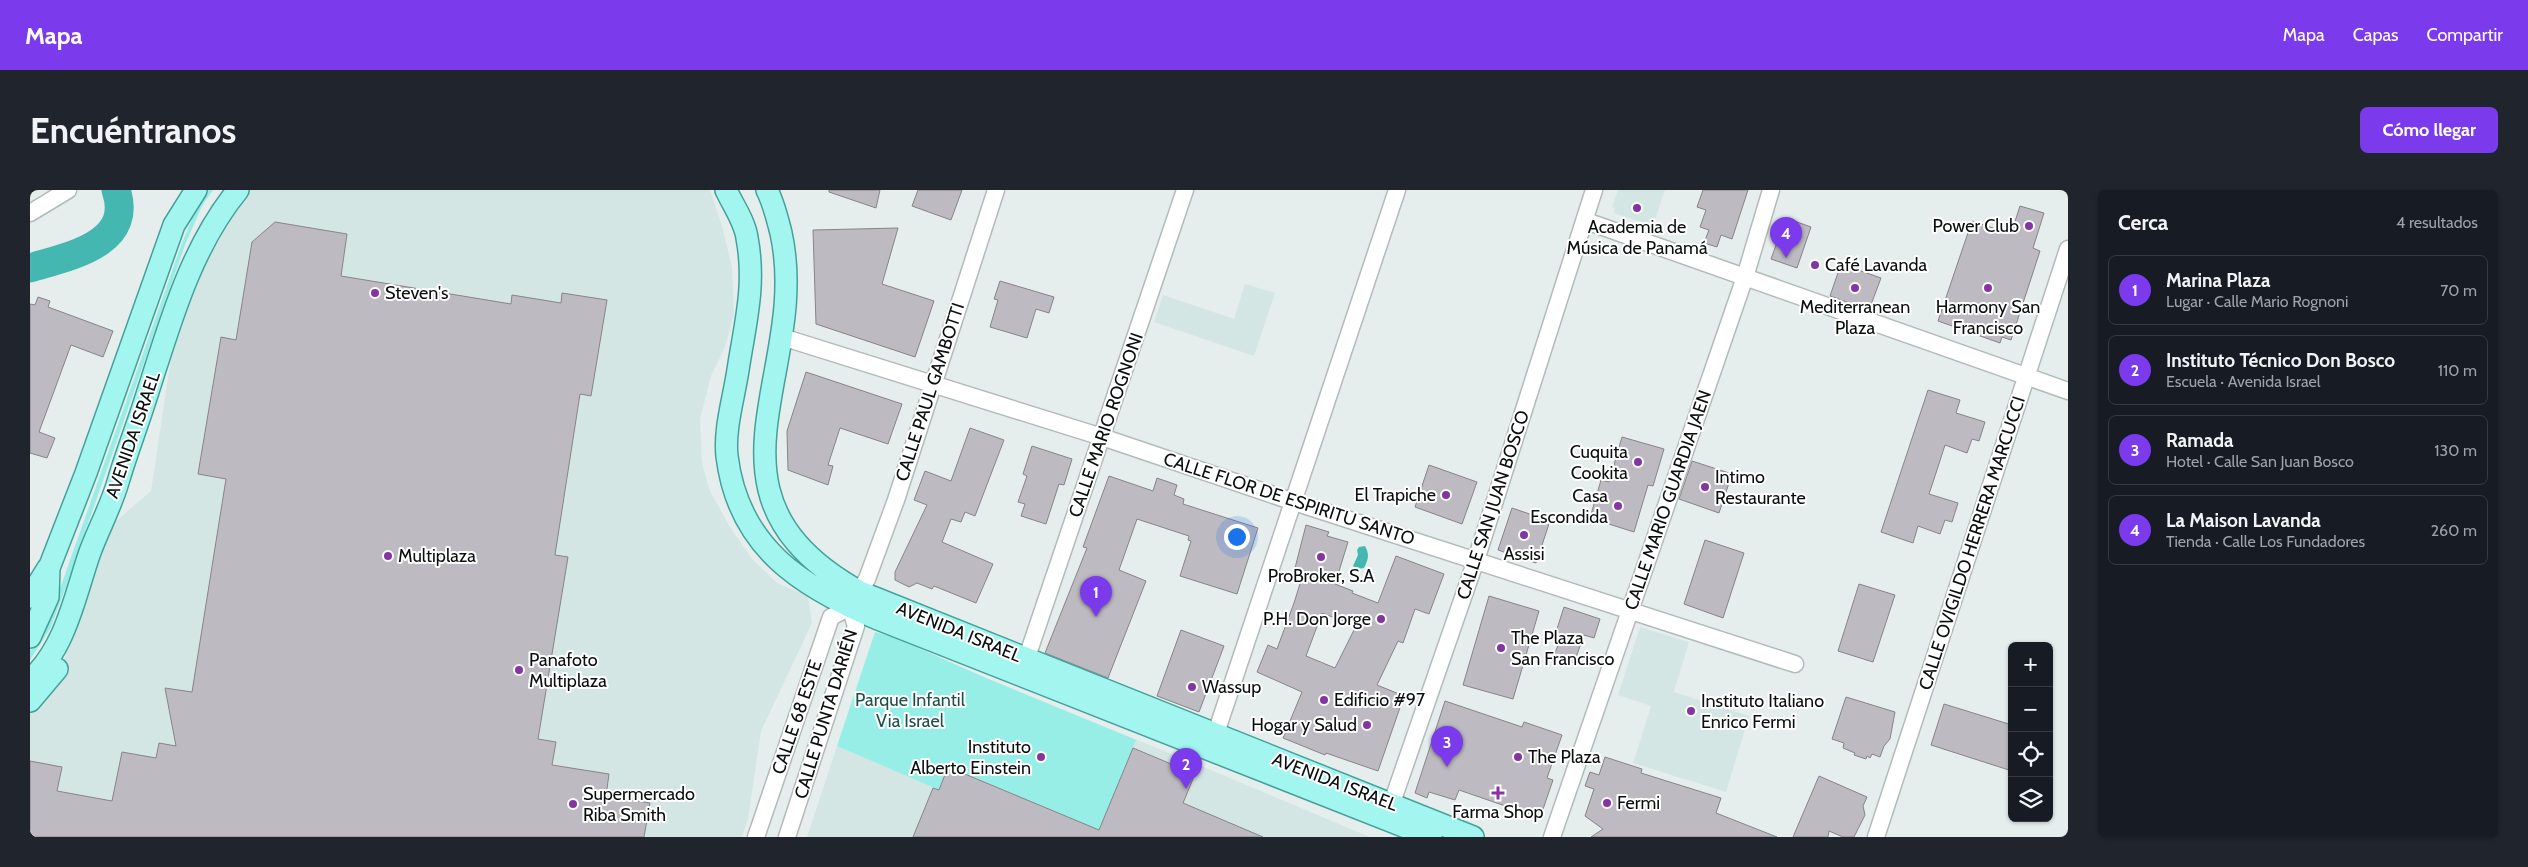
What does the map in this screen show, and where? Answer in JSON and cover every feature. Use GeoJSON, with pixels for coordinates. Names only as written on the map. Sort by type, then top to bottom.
{"type":"FeatureCollection","features":[{"type":"Feature","properties":{"kind":"main road","name":"AVENIDA ISRAEL"},"geometry":{"type":"LineString","coordinates":[[30,637],[48,597],[48,568],[86,473],[174,225],[196,190]]}},
{"type":"Feature","properties":{"kind":"main road","name":"AVENIDA ISRAEL"},"geometry":{"type":"LineString","coordinates":[[30,680],[37,674],[66,629],[94,540],[118,482],[180,297],[204,242],[222,210],[238,190]]}},
{"type":"Feature","properties":{"kind":"main road","name":"AVENIDA ISRAEL"},"geometry":{"type":"LineString","coordinates":[[726,190],[747,236],[752,269],[749,314],[729,423],[727,455],[736,492],[750,528],[767,549],[800,580],[1026,660],[1213,743]]}},
{"type":"Feature","properties":{"kind":"main road","name":"AVENIDA ISRAEL"},"geometry":{"type":"LineString","coordinates":[[773,195],[786,257],[787,293],[782,336],[765,424],[763,462],[772,500],[786,528],[801,549],[855,600],[1389,812],[1473,837]]}},
{"type":"Feature","properties":{"kind":"main road"},"geometry":{"type":"LineString","coordinates":[[30,597],[48,568]]}},
{"type":"Feature","properties":{"kind":"main road"},"geometry":{"type":"LineString","coordinates":[[30,701],[54,674],[66,656],[66,629]]}},
{"type":"Feature","properties":{"kind":"main road","name":"AVENIDA ISRAEL"},"geometry":{"type":"LineString","coordinates":[[1389,812],[1431,837]]}},
{"type":"Feature","properties":{"kind":"street"},"geometry":{"type":"LineString","coordinates":[[30,213],[68,190]]}},
{"type":"Feature","properties":{"kind":"street","name":"CALLE PAUL GAMBOTTI"},"geometry":{"type":"LineString","coordinates":[[855,600],[867,579],[896,500],[996,190]]}},
{"type":"Feature","properties":{"kind":"street","name":"CALLE MARIO ROGNONI"},"geometry":{"type":"LineString","coordinates":[[1026,660],[1185,190]]}},
{"type":"Feature","properties":{"kind":"street"},"geometry":{"type":"LineString","coordinates":[[1213,743],[1398,190]]}},
{"type":"Feature","properties":{"kind":"street","name":"CALLE SAN JUAN BOSCO"},"geometry":{"type":"LineString","coordinates":[[1389,812],[1476,560],[1586,222],[1594,190]]}},
{"type":"Feature","properties":{"kind":"street","name":"CALLE MARIO GUARDIA JAEN"},"geometry":{"type":"LineString","coordinates":[[1552,837],[1745,277],[1772,190]]}},
{"type":"Feature","properties":{"kind":"street"},"geometry":{"type":"LineString","coordinates":[[1586,222],[2068,391]]}},
{"type":"Feature","properties":{"kind":"street","name":"CALLE OVIGILDO HERRERA MARCUCCI"},"geometry":{"type":"LineString","coordinates":[[1876,837],[2068,249]]}},
{"type":"Feature","properties":{"kind":"street","name":"CALLE FLOR DE ESPIRITU SANTO"},"geometry":{"type":"LineString","coordinates":[[782,336],[1102,437],[1629,612],[1795,664]]}},
{"type":"Feature","properties":{"kind":"street","name":"CALLE 68 ESTE"},"geometry":{"type":"LineString","coordinates":[[756,837],[831,617],[855,600]]}},
{"type":"Feature","properties":{"kind":"street","name":"CALLE PUNTA DARIÉN"},"geometry":{"type":"LineString","coordinates":[[788,837],[856,626],[855,600]]}},
{"type":"Feature","properties":{"kind":"shaded area"},"geometry":{"type":"Polygon","coordinates":[[[238,190],[710,190],[722,226],[732,267],[734,314],[725,347],[711,376],[700,419],[702,462],[709,489],[730,527],[752,559],[777,583],[808,596],[812,623],[761,731],[748,819],[742,837],[30,837],[30,701],[54,674],[66,656],[66,629],[94,540],[151,491],[180,297],[238,190]]]}},
{"type":"Feature","properties":{"kind":"shaded area","name":"Academia de Música de Panamá"},"geometry":{"type":"Polygon","coordinates":[[[1618,190],[1665,190],[1653,226],[1614,213],[1615,208],[1612,207],[1618,190]]]}},
{"type":"Feature","properties":{"kind":"shaded area"},"geometry":{"type":"Polygon","coordinates":[[[1245,284],[1275,293],[1254,356],[1154,322],[1163,295],[1234,319],[1245,284]]]}},
{"type":"Feature","properties":{"kind":"shaded area"},"geometry":{"type":"Polygon","coordinates":[[[1365,546],[1368,552],[1367,560],[1364,568],[1358,569],[1353,566],[1358,555],[1357,550],[1359,547],[1365,546]]]}},
{"type":"Feature","properties":{"kind":"shaded area","name":"Instituto Italiano Enrico Fermi"},"geometry":{"type":"Polygon","coordinates":[[[1640,627],[1689,642],[1674,692],[1749,716],[1726,792],[1633,763],[1651,706],[1618,695],[1640,627]]]}},
{"type":"Feature","properties":{"kind":"shaded area","name":"Instituto Alberto Einstein"},"geometry":{"type":"Polygon","coordinates":[[[986,678],[1370,837],[807,837],[837,746],[939,790],[986,678]]]}},
{"type":"Feature","properties":{"kind":"green space"},"geometry":{"type":"Polygon","coordinates":[[[208,190],[213,190],[202,206],[185,245],[66,587],[50,629],[30,660],[30,651],[40,639],[62,583],[182,243],[198,204],[208,190]]]}},
{"type":"Feature","properties":{"kind":"green space","name":"Parque Infantil Via Israel"},"geometry":{"type":"Polygon","coordinates":[[[875,632],[894,637],[986,678],[1136,740],[1099,830],[949,767],[939,790],[837,746],[875,632]]]}},
{"type":"Feature","properties":{"kind":"building"},"geometry":{"type":"Polygon","coordinates":[[[829,190],[880,190],[876,208],[829,192],[829,190]]]}},
{"type":"Feature","properties":{"kind":"building"},"geometry":{"type":"Polygon","coordinates":[[[918,190],[962,190],[951,220],[912,206],[918,190]]]}},
{"type":"Feature","properties":{"kind":"building"},"geometry":{"type":"Polygon","coordinates":[[[1703,190],[1748,190],[1732,239],[1721,235],[1717,247],[1704,243],[1709,230],[1700,227],[1706,210],[1697,207],[1703,190]]]}},
{"type":"Feature","properties":{"kind":"building","name":"Harmony San Francisco"},"geometry":{"type":"Polygon","coordinates":[[[2020,206],[2044,213],[2033,248],[2040,251],[2011,340],[2002,337],[2000,343],[1938,321],[1972,221],[2011,234],[2020,206]]]}},
{"type":"Feature","properties":{"kind":"building"},"geometry":{"type":"Polygon","coordinates":[[[1786,218],[1811,227],[1797,268],[1771,259],[1786,218]]]}},
{"type":"Feature","properties":{"kind":"building","name":"Multiplaza"},"geometry":{"type":"Polygon","coordinates":[[[275,222],[347,234],[341,276],[511,304],[512,295],[561,303],[562,293],[607,300],[591,396],[580,394],[555,555],[568,557],[538,739],[556,742],[552,765],[609,774],[606,796],[650,803],[644,837],[30,837],[30,761],[62,767],[57,791],[112,801],[122,752],[156,758],[159,743],[176,746],[165,688],[192,692],[226,479],[198,474],[221,337],[236,340],[252,242],[275,222]]]}},
{"type":"Feature","properties":{"kind":"building"},"geometry":{"type":"Polygon","coordinates":[[[898,228],[882,284],[934,301],[915,357],[816,324],[813,230],[898,228]]]}},
{"type":"Feature","properties":{"kind":"building","name":"Mediterranean Plaza"},"geometry":{"type":"Polygon","coordinates":[[[1841,264],[1881,278],[1869,310],[1830,296],[1841,264]]]}},
{"type":"Feature","properties":{"kind":"building"},"geometry":{"type":"Polygon","coordinates":[[[1000,281],[1054,297],[1049,313],[1036,309],[1027,338],[990,327],[998,300],[994,299],[1000,281]]]}},
{"type":"Feature","properties":{"kind":"building"},"geometry":{"type":"Polygon","coordinates":[[[38,297],[50,301],[48,307],[113,331],[103,357],[71,345],[39,432],[55,438],[47,458],[30,453],[30,304],[35,305],[38,297]]]}},
{"type":"Feature","properties":{"kind":"building"},"geometry":{"type":"Polygon","coordinates":[[[806,372],[902,404],[888,444],[840,428],[828,465],[833,466],[828,485],[788,470],[787,431],[806,372]]]}},
{"type":"Feature","properties":{"kind":"building"},"geometry":{"type":"Polygon","coordinates":[[[1928,390],[1960,400],[1956,413],[1985,422],[1979,441],[1972,439],[1967,453],[1945,445],[1929,494],[1958,503],[1952,522],[1945,520],[1940,534],[1918,526],[1913,543],[1881,532],[1928,390]]]}},
{"type":"Feature","properties":{"kind":"building"},"geometry":{"type":"Polygon","coordinates":[[[970,428],[1004,440],[975,516],[965,512],[961,522],[951,519],[942,542],[993,564],[976,603],[934,586],[932,589],[917,583],[909,587],[895,580],[895,572],[927,505],[914,500],[925,471],[951,481],[970,428]]]}},
{"type":"Feature","properties":{"kind":"building"},"geometry":{"type":"Polygon","coordinates":[[[1622,437],[1664,449],[1653,486],[1648,485],[1634,532],[1590,518],[1601,480],[1609,482],[1622,437]]]}},
{"type":"Feature","properties":{"kind":"building"},"geometry":{"type":"Polygon","coordinates":[[[1032,446],[1072,459],[1064,485],[1059,484],[1046,524],[1021,516],[1025,504],[1018,502],[1027,476],[1023,474],[1032,446]]]}},
{"type":"Feature","properties":{"kind":"building","name":"Intimo Restaurante"},"geometry":{"type":"Polygon","coordinates":[[[1692,461],[1732,474],[1719,513],[1679,499],[1692,461]]]}},
{"type":"Feature","properties":{"kind":"building","name":"El Trapiche"},"geometry":{"type":"Polygon","coordinates":[[[1429,465],[1477,482],[1462,524],[1415,507],[1429,465]]]}},
{"type":"Feature","properties":{"kind":"building"},"geometry":{"type":"Polygon","coordinates":[[[1109,476],[1153,491],[1157,478],[1177,485],[1174,495],[1184,499],[1183,504],[1258,528],[1237,594],[1180,576],[1191,541],[1188,540],[1189,536],[1137,519],[1119,570],[1146,581],[1108,678],[1045,653],[1087,548],[1083,547],[1109,476]]]}},
{"type":"Feature","properties":{"kind":"building","name":"Assisi"},"geometry":{"type":"Polygon","coordinates":[[[1512,508],[1550,521],[1536,563],[1498,550],[1512,508]]]}},
{"type":"Feature","properties":{"kind":"building"},"geometry":{"type":"Polygon","coordinates":[[[1306,525],[1329,532],[1327,536],[1348,542],[1335,584],[1378,603],[1396,556],[1444,574],[1429,614],[1415,609],[1403,643],[1398,641],[1377,685],[1404,696],[1378,771],[1326,753],[1325,755],[1283,738],[1302,692],[1257,672],[1268,645],[1277,649],[1294,603],[1304,571],[1295,568],[1306,525]],[[1322,613],[1306,656],[1335,668],[1356,626],[1322,613]]]}},
{"type":"Feature","properties":{"kind":"building"},"geometry":{"type":"Polygon","coordinates":[[[1705,540],[1744,553],[1723,618],[1684,604],[1705,540]]]}},
{"type":"Feature","properties":{"kind":"building"},"geometry":{"type":"Polygon","coordinates":[[[1859,584],[1895,595],[1873,662],[1838,651],[1859,584]]]}},
{"type":"Feature","properties":{"kind":"building","name":"The Plaza San Francisco"},"geometry":{"type":"Polygon","coordinates":[[[1489,596],[1539,611],[1513,699],[1463,685],[1489,596]]]}},
{"type":"Feature","properties":{"kind":"building"},"geometry":{"type":"Polygon","coordinates":[[[1564,607],[1600,619],[1594,638],[1584,635],[1574,663],[1554,656],[1561,637],[1555,635],[1564,607]]]}},
{"type":"Feature","properties":{"kind":"building"},"geometry":{"type":"Polygon","coordinates":[[[1181,630],[1224,646],[1199,712],[1157,696],[1181,630]]]}},
{"type":"Feature","properties":{"kind":"building"},"geometry":{"type":"Polygon","coordinates":[[[1846,697],[1895,712],[1890,739],[1884,746],[1880,757],[1872,754],[1870,758],[1867,756],[1866,759],[1854,755],[1855,753],[1843,748],[1844,743],[1832,739],[1846,697]]]}},
{"type":"Feature","properties":{"kind":"building"},"geometry":{"type":"Polygon","coordinates":[[[1445,701],[1522,727],[1524,722],[1562,735],[1547,778],[1553,780],[1540,818],[1459,790],[1455,800],[1429,792],[1427,798],[1415,793],[1445,701]]]}},
{"type":"Feature","properties":{"kind":"building"},"geometry":{"type":"Polygon","coordinates":[[[1944,704],[2008,724],[2008,770],[1931,745],[1944,704]]]}},
{"type":"Feature","properties":{"kind":"building"},"geometry":{"type":"Polygon","coordinates":[[[1133,748],[1195,774],[1183,803],[1263,837],[913,837],[933,788],[939,790],[948,767],[1099,830],[1133,748]]]}},
{"type":"Feature","properties":{"kind":"building"},"geometry":{"type":"Polygon","coordinates":[[[1605,757],[1642,769],[1641,773],[1721,798],[1716,813],[1777,837],[1591,837],[1603,829],[1585,816],[1594,789],[1585,786],[1590,772],[1599,775],[1605,757]]]}},
{"type":"Feature","properties":{"kind":"building"},"geometry":{"type":"Polygon","coordinates":[[[1819,776],[1867,797],[1863,806],[1865,815],[1854,837],[1843,837],[1829,831],[1828,837],[1793,837],[1819,776]]]}},
{"type":"Feature","properties":{"kind":"waterway"},"geometry":{"type":"LineString","coordinates":[[30,268],[78,253],[94,246],[107,236],[116,224],[119,209],[116,190]]}},
{"type":"Feature","properties":{"kind":"place","name":"Academia de Música de Panamá"},"geometry":{"type":"Point","coordinates":[1637,208]}},
{"type":"Feature","properties":{"kind":"place","name":"Power Club"},"geometry":{"type":"Point","coordinates":[2029,226]}},
{"type":"Feature","properties":{"kind":"place","name":"La Maison Lavanda"},"geometry":{"type":"Point","coordinates":[1786,258]}},
{"type":"Feature","properties":{"kind":"place","name":"Café Lavanda"},"geometry":{"type":"Point","coordinates":[1815,265]}},
{"type":"Feature","properties":{"kind":"place","name":"Mediterranean Plaza"},"geometry":{"type":"Point","coordinates":[1855,288]}},
{"type":"Feature","properties":{"kind":"place","name":"Harmony San Francisco"},"geometry":{"type":"Point","coordinates":[1988,288]}},
{"type":"Feature","properties":{"kind":"place","name":"Steven's"},"geometry":{"type":"Point","coordinates":[375,293]}},
{"type":"Feature","properties":{"kind":"place","name":"Cuquita Cookita"},"geometry":{"type":"Point","coordinates":[1638,462]}},
{"type":"Feature","properties":{"kind":"place","name":"Intimo Restaurante"},"geometry":{"type":"Point","coordinates":[1705,487]}},
{"type":"Feature","properties":{"kind":"place","name":"El Trapiche"},"geometry":{"type":"Point","coordinates":[1446,495]}},
{"type":"Feature","properties":{"kind":"place","name":"Casa Escondida"},"geometry":{"type":"Point","coordinates":[1618,506]}},
{"type":"Feature","properties":{"kind":"place","name":"Assisi"},"geometry":{"type":"Point","coordinates":[1524,535]}},
{"type":"Feature","properties":{"kind":"place","name":"Multiplaza"},"geometry":{"type":"Point","coordinates":[388,556]}},
{"type":"Feature","properties":{"kind":"place","name":"ProBroker, S.A"},"geometry":{"type":"Point","coordinates":[1321,557]}},
{"type":"Feature","properties":{"kind":"place","name":"Marina Plaza"},"geometry":{"type":"Point","coordinates":[1096,617]}},
{"type":"Feature","properties":{"kind":"place","name":"P.H. Don Jorge"},"geometry":{"type":"Point","coordinates":[1381,619]}},
{"type":"Feature","properties":{"kind":"place","name":"The Plaza San Francisco"},"geometry":{"type":"Point","coordinates":[1501,648]}},
{"type":"Feature","properties":{"kind":"place","name":"Panafoto Multiplaza"},"geometry":{"type":"Point","coordinates":[519,670]}},
{"type":"Feature","properties":{"kind":"place","name":"Wassup"},"geometry":{"type":"Point","coordinates":[1192,687]}},
{"type":"Feature","properties":{"kind":"place","name":"Edificio #97"},"geometry":{"type":"Point","coordinates":[1324,700]}},
{"type":"Feature","properties":{"kind":"place","name":"Instituto Italiano Enrico Fermi"},"geometry":{"type":"Point","coordinates":[1691,711]}},
{"type":"Feature","properties":{"kind":"place","name":"Hogar y Salud"},"geometry":{"type":"Point","coordinates":[1367,725]}},
{"type":"Feature","properties":{"kind":"place","name":"Instituto Alberto Einstein"},"geometry":{"type":"Point","coordinates":[1041,757]}},
{"type":"Feature","properties":{"kind":"place","name":"The Plaza"},"geometry":{"type":"Point","coordinates":[1518,757]}},
{"type":"Feature","properties":{"kind":"place","name":"Ramada"},"geometry":{"type":"Point","coordinates":[1447,767]}},
{"type":"Feature","properties":{"kind":"place","name":"Instituto Técnico Don Bosco"},"geometry":{"type":"Point","coordinates":[1186,789]}},
{"type":"Feature","properties":{"kind":"place","name":"Farma Shop"},"geometry":{"type":"Point","coordinates":[1498,793]}},
{"type":"Feature","properties":{"kind":"place","name":"Fermi"},"geometry":{"type":"Point","coordinates":[1607,803]}},
{"type":"Feature","properties":{"kind":"place","name":"Supermercado Riba Smith"},"geometry":{"type":"Point","coordinates":[573,804]}}]}
